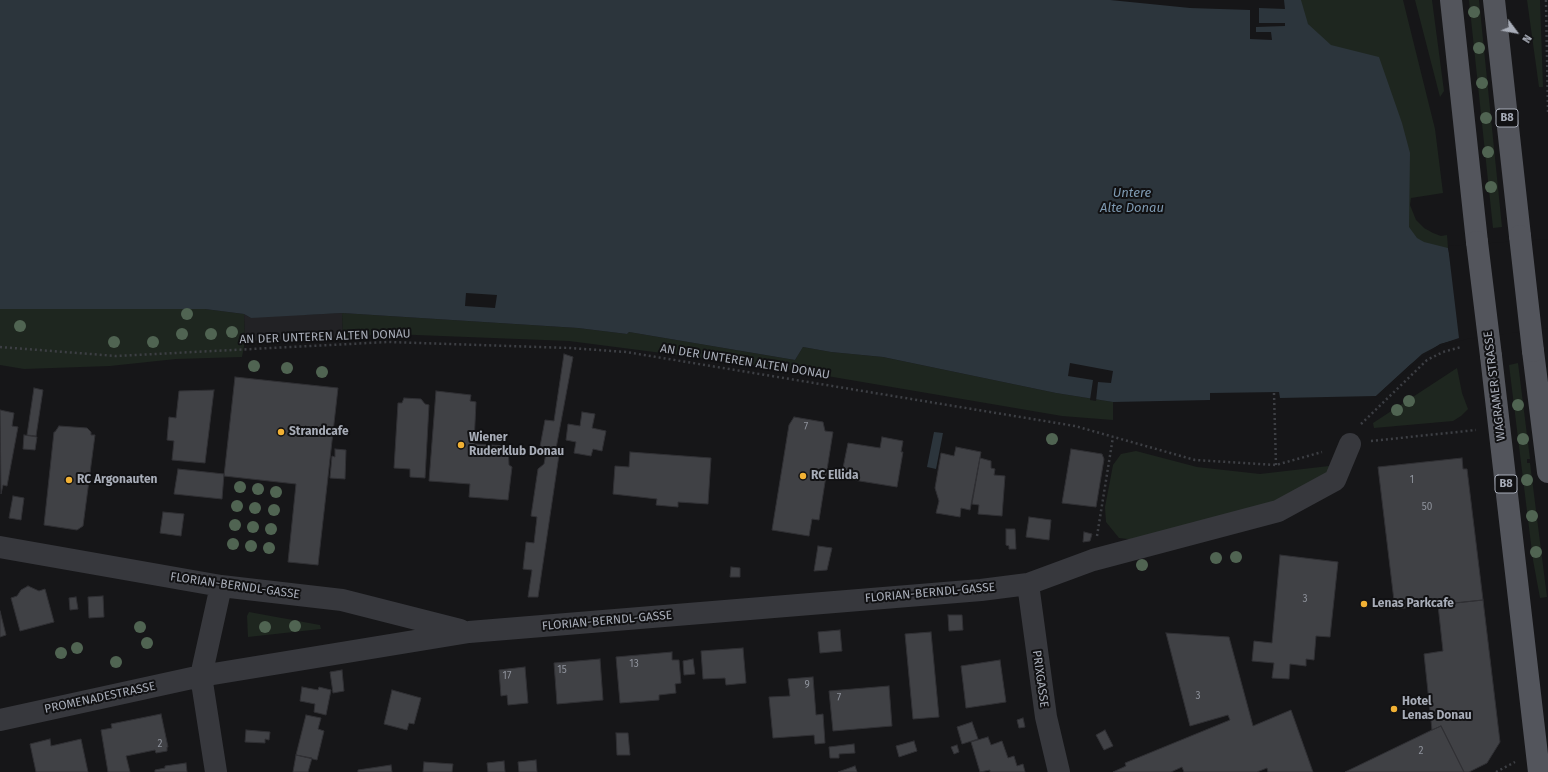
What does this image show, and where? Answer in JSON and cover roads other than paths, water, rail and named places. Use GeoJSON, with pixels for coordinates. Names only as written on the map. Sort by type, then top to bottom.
{"type":"FeatureCollection","features":[{"type":"Feature","properties":{"kind":"main road","name":"WAGRAMER STRASSE"},"geometry":{"type":"LineString","coordinates":[[1451,0],[1477,242],[1539,772]]}},
{"type":"Feature","properties":{"kind":"main road","name":"B8"},"geometry":{"type":"LineString","coordinates":[[1494,0],[1548,472]]}},
{"type":"Feature","properties":{"kind":"street","name":"FLORIAN-BERNDL-GASSE"},"geometry":{"type":"LineString","coordinates":[[201,676],[469,632],[981,590],[1028,584],[1093,560],[1278,511],[1335,480],[1350,444]]}},
{"type":"Feature","properties":{"kind":"street","name":"FLORIAN-BERNDL-GASSE"},"geometry":{"type":"LineString","coordinates":[[0,547],[221,586],[342,600],[469,632]]}},
{"type":"Feature","properties":{"kind":"street","name":"PRIXGASSE"},"geometry":{"type":"LineString","coordinates":[[1028,584],[1046,717],[1059,772]]}},
{"type":"Feature","properties":{"kind":"street"},"geometry":{"type":"LineString","coordinates":[[216,772],[201,676],[221,586]]}},
{"type":"Feature","properties":{"kind":"street","name":"PROMENADESTRASSE"},"geometry":{"type":"LineString","coordinates":[[0,720],[201,676]]}},
{"type":"Feature","properties":{"kind":"water","name":"Untere Alte Donau"},"geometry":{"type":"Polygon","coordinates":[[[0,0],[1301,0],[1308,24],[1331,45],[1379,57],[1402,123],[1410,153],[1409,227],[1417,238],[1424,242],[1448,248],[1467,337],[1440,344],[1411,364],[1376,396],[1280,398],[1279,392],[1210,393],[1210,400],[1113,402],[1056,393],[883,357],[831,352],[803,347],[795,360],[629,332],[627,334],[578,328],[342,313],[251,318],[244,314],[205,309],[0,309],[0,0]]]}},
{"type":"Feature","properties":{"kind":"water"},"geometry":{"type":"Polygon","coordinates":[[[934,432],[943,433],[936,469],[927,467],[934,432]]]}},
{"type":"Feature","properties":{"kind":"place","name":"Strandcafe"},"geometry":{"type":"Point","coordinates":[281,432]}},
{"type":"Feature","properties":{"kind":"place","name":"Wiener Ruderklub Donau"},"geometry":{"type":"Point","coordinates":[461,445]}},
{"type":"Feature","properties":{"kind":"place","name":"RC Ellida"},"geometry":{"type":"Point","coordinates":[803,476]}},
{"type":"Feature","properties":{"kind":"place","name":"RC Argonauten"},"geometry":{"type":"Point","coordinates":[69,480]}},
{"type":"Feature","properties":{"kind":"place","name":"Lenas Parkcafe"},"geometry":{"type":"Point","coordinates":[1364,604]}},
{"type":"Feature","properties":{"kind":"place","name":"Hotel Lenas Donau"},"geometry":{"type":"Point","coordinates":[1394,709]}}]}
